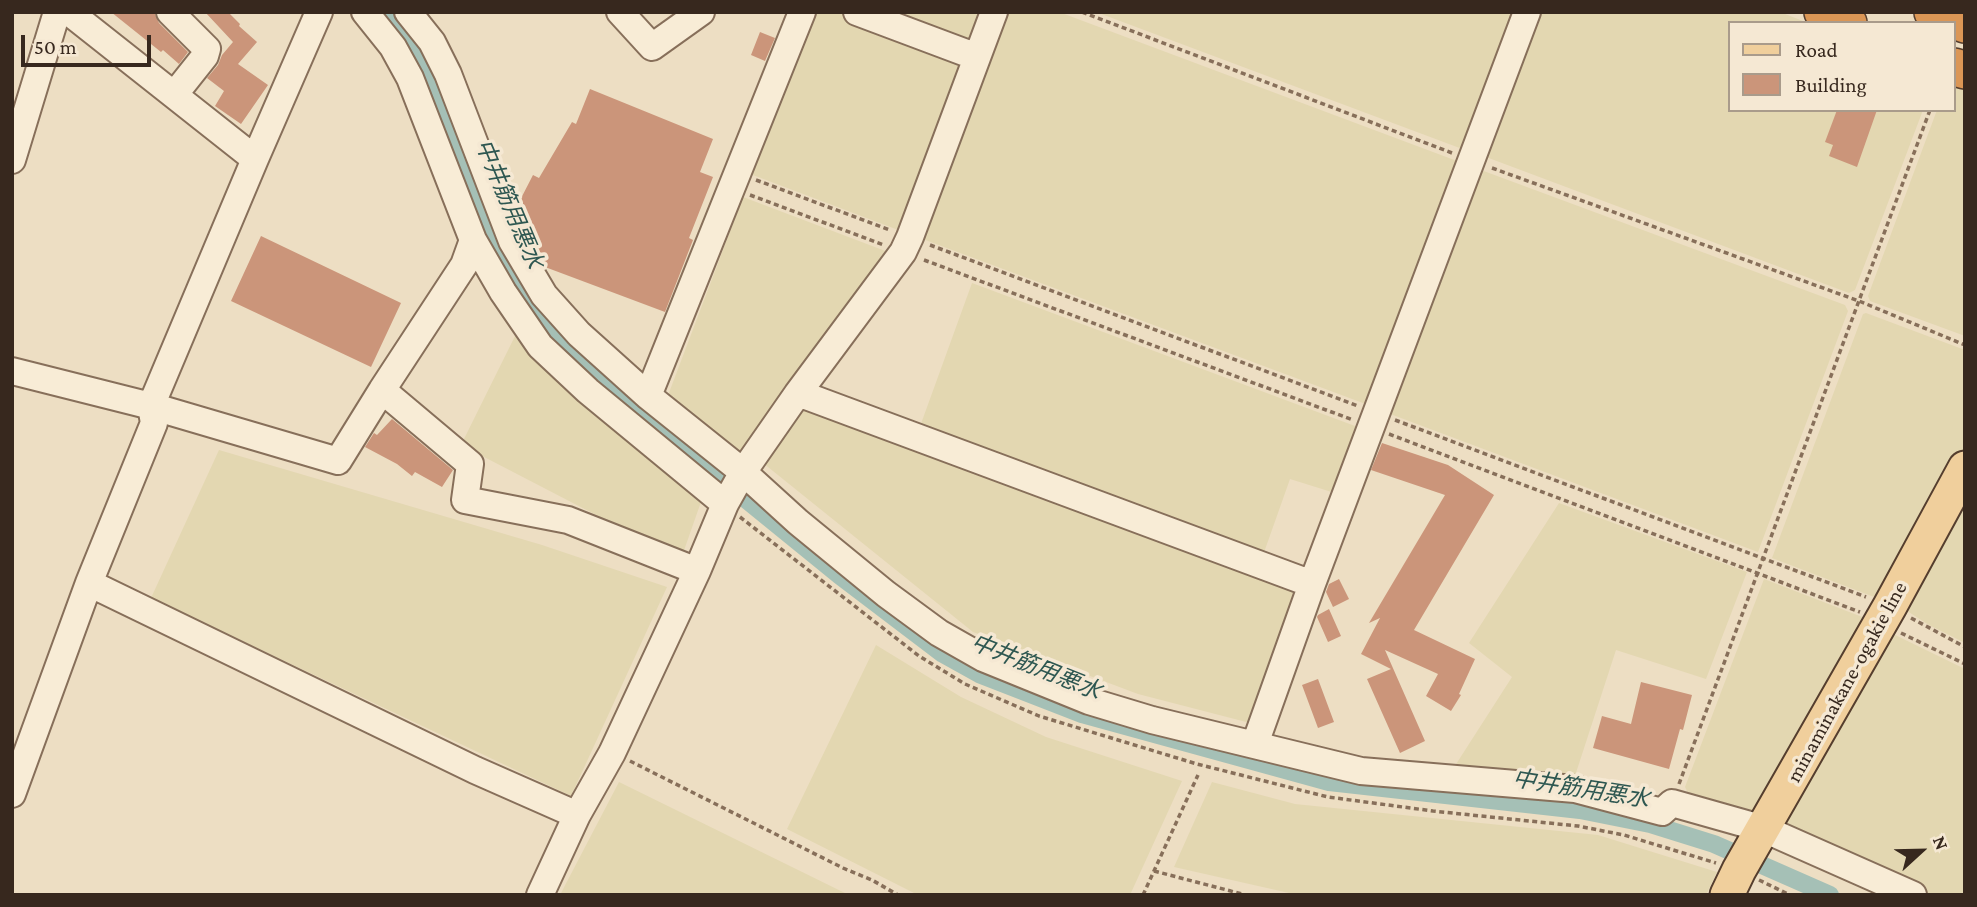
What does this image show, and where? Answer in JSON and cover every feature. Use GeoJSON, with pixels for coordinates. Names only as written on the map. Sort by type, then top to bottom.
{"type":"FeatureCollection","features":[{"type":"Feature","properties":{"kind":"highway"},"geometry":{"type":"LineString","coordinates":[[1823,12],[1843,21]]}},
{"type":"Feature","properties":{"kind":"highway"},"geometry":{"type":"LineString","coordinates":[[1933,12],[1965,24]]}},
{"type":"Feature","properties":{"kind":"main road","name":"minaminakane-ogakie line"},"geometry":{"type":"LineString","coordinates":[[1733,883],[1965,468]]}},
{"type":"Feature","properties":{"kind":"street"},"geometry":{"type":"LineString","coordinates":[[12,160],[57,12]]}},
{"type":"Feature","properties":{"kind":"street"},"geometry":{"type":"LineString","coordinates":[[69,12],[255,159]]}},
{"type":"Feature","properties":{"kind":"street"},"geometry":{"type":"LineString","coordinates":[[170,12],[207,49],[205,56],[174,95]]}},
{"type":"Feature","properties":{"kind":"street"},"geometry":{"type":"LineString","coordinates":[[12,794],[89,583],[154,423],[151,407],[319,12]]}},
{"type":"Feature","properties":{"kind":"street"},"geometry":{"type":"LineString","coordinates":[[365,12],[393,47],[410,78],[473,240],[503,292],[540,346],[588,391],[725,504]]}},
{"type":"Feature","properties":{"kind":"street"},"geometry":{"type":"LineString","coordinates":[[408,12],[432,42],[448,74],[512,241],[544,295],[579,334],[648,396],[743,472],[798,522],[886,594],[939,633],[983,658],[1089,701],[1152,720],[1361,771],[1576,789],[1662,812],[1672,803],[1913,895]]}},
{"type":"Feature","properties":{"kind":"street"},"geometry":{"type":"LineString","coordinates":[[620,12],[652,47],[702,12]]}},
{"type":"Feature","properties":{"kind":"street"},"geometry":{"type":"LineString","coordinates":[[648,396],[802,12]]}},
{"type":"Feature","properties":{"kind":"street"},"geometry":{"type":"LineString","coordinates":[[857,12],[977,57]]}},
{"type":"Feature","properties":{"kind":"street"},"geometry":{"type":"LineString","coordinates":[[540,895],[577,815],[612,752],[697,571],[725,504],[743,472],[903,252],[994,12]]}},
{"type":"Feature","properties":{"kind":"street"},"geometry":{"type":"LineString","coordinates":[[1255,744],[1312,584],[1527,12]]}},
{"type":"Feature","properties":{"kind":"street"},"geometry":{"type":"LineString","coordinates":[[452,186],[485,172]]}},
{"type":"Feature","properties":{"kind":"street"},"geometry":{"type":"LineString","coordinates":[[12,371],[151,407],[338,461],[464,265],[473,240]]}},
{"type":"Feature","properties":{"kind":"street"},"geometry":{"type":"LineString","coordinates":[[382,390],[470,464],[465,500],[568,520],[697,571]]}},
{"type":"Feature","properties":{"kind":"street"},"geometry":{"type":"LineString","coordinates":[[798,393],[1312,584]]}},
{"type":"Feature","properties":{"kind":"street"},"geometry":{"type":"LineString","coordinates":[[89,583],[475,770],[577,815]]}},
{"type":"Feature","properties":{"kind":"path"},"geometry":{"type":"LineString","coordinates":[[1082,12],[1471,160],[1859,301],[1965,345]]}},
{"type":"Feature","properties":{"kind":"path"},"geometry":{"type":"LineString","coordinates":[[1672,803],[1929,112]]}},
{"type":"Feature","properties":{"kind":"path"},"geometry":{"type":"LineString","coordinates":[[738,173],[1890,606],[1965,648]]}},
{"type":"Feature","properties":{"kind":"path"},"geometry":{"type":"LineString","coordinates":[[612,752],[898,895]]}},
{"type":"Feature","properties":{"kind":"path"},"geometry":{"type":"LineString","coordinates":[[1143,895],[1198,775]]}},
{"type":"Feature","properties":{"kind":"path"},"geometry":{"type":"LineString","coordinates":[[1154,871],[1246,895]]}},
{"type":"Feature","properties":{"kind":"shaded area"},"geometry":{"type":"Polygon","coordinates":[[[806,12],[837,12],[961,58],[963,65],[901,231],[745,172],[806,12]]]}},
{"type":"Feature","properties":{"kind":"shaded area"},"geometry":{"type":"Polygon","coordinates":[[[876,12],[983,12],[972,43],[876,12]]]}},
{"type":"Feature","properties":{"kind":"shaded area"},"geometry":{"type":"Polygon","coordinates":[[[1005,12],[1059,12],[1457,161],[1371,406],[920,238],[1005,12]]]}},
{"type":"Feature","properties":{"kind":"shaded area"},"geometry":{"type":"Polygon","coordinates":[[[1096,12],[1520,12],[1465,150],[1096,12]]]}},
{"type":"Feature","properties":{"kind":"shaded area"},"geometry":{"type":"Polygon","coordinates":[[[1537,12],[1780,12],[1803,21],[1728,21],[1728,112],[1922,112],[1855,290],[1849,293],[1486,157],[1537,12]]]}},
{"type":"Feature","properties":{"kind":"shaded area"},"geometry":{"type":"Polygon","coordinates":[[[1956,85],[1965,88],[1965,336],[1870,301],[1868,296],[1936,112],[1956,112],[1956,85]]]}},
{"type":"Feature","properties":{"kind":"shaded area"},"geometry":{"type":"Polygon","coordinates":[[[1481,170],[1845,305],[1848,311],[1758,552],[1385,412],[1481,170]]]}},
{"type":"Feature","properties":{"kind":"shaded area"},"geometry":{"type":"Polygon","coordinates":[[[743,197],[888,252],[735,460],[664,406],[743,197]]]}},
{"type":"Feature","properties":{"kind":"shaded area"},"geometry":{"type":"Polygon","coordinates":[[[972,283],[1363,429],[1338,494],[1290,479],[1262,558],[918,432],[972,283]]]}},
{"type":"Feature","properties":{"kind":"shaded area"},"geometry":{"type":"Polygon","coordinates":[[[1863,314],[1965,350],[1965,454],[1882,600],[1772,558],[1863,314]]]}},
{"type":"Feature","properties":{"kind":"shaded area"},"geometry":{"type":"Polygon","coordinates":[[[520,326],[702,499],[681,559],[461,445],[520,326]]]}},
{"type":"Feature","properties":{"kind":"shaded area"},"geometry":{"type":"Polygon","coordinates":[[[806,402],[1299,586],[1254,724],[1138,694],[973,632],[763,463],[806,402]]]}},
{"type":"Feature","properties":{"kind":"shaded area"},"geometry":{"type":"Polygon","coordinates":[[[219,450],[542,545],[667,587],[571,796],[151,598],[219,450]]]}},
{"type":"Feature","properties":{"kind":"shaded area"},"geometry":{"type":"Polygon","coordinates":[[[1965,491],[1965,643],[1901,607],[1965,491]]]}},
{"type":"Feature","properties":{"kind":"shaded area"},"geometry":{"type":"Polygon","coordinates":[[[1559,503],[1747,572],[1706,679],[1616,650],[1573,782],[1451,772],[1512,677],[1469,643],[1559,503]]]}},
{"type":"Feature","properties":{"kind":"shaded area"},"geometry":{"type":"Polygon","coordinates":[[[1764,579],[1870,620],[1754,816],[1689,795],[1685,787],[1764,579]]]}},
{"type":"Feature","properties":{"kind":"shaded area"},"geometry":{"type":"Polygon","coordinates":[[[1889,632],[1965,669],[1965,895],[1926,895],[1776,829],[1889,632]]]}},
{"type":"Feature","properties":{"kind":"shaded area"},"geometry":{"type":"Polygon","coordinates":[[[876,645],[961,697],[1046,737],[1182,781],[1130,895],[918,895],[787,829],[876,645]]]}},
{"type":"Feature","properties":{"kind":"shaded area"},"geometry":{"type":"Polygon","coordinates":[[[619,782],[849,895],[560,895],[619,782]]]}},
{"type":"Feature","properties":{"kind":"shaded area"},"geometry":{"type":"Polygon","coordinates":[[[1212,782],[1295,804],[1598,835],[1717,872],[1706,895],[1298,895],[1174,867],[1212,782]]]}},
{"type":"Feature","properties":{"kind":"building"},"geometry":{"type":"Polygon","coordinates":[[[111,12],[154,12],[159,23],[188,52],[179,64],[111,12]]]}},
{"type":"Feature","properties":{"kind":"building"},"geometry":{"type":"Polygon","coordinates":[[[205,12],[228,12],[257,42],[238,64],[268,85],[241,124],[215,106],[224,91],[207,78],[233,42],[205,12]]]}},
{"type":"Feature","properties":{"kind":"building"},"geometry":{"type":"Polygon","coordinates":[[[760,32],[775,38],[765,61],[751,55],[760,32]]]}},
{"type":"Feature","properties":{"kind":"building"},"geometry":{"type":"Polygon","coordinates":[[[590,89],[713,139],[700,172],[713,177],[689,238],[693,240],[665,312],[545,267],[526,234],[516,208],[533,175],[539,178],[572,122],[576,124],[590,89]]]}},
{"type":"Feature","properties":{"kind":"building"},"geometry":{"type":"Polygon","coordinates":[[[1836,112],[1876,112],[1857,167],[1829,156],[1833,145],[1825,142],[1836,112]]]}},
{"type":"Feature","properties":{"kind":"building"},"geometry":{"type":"Polygon","coordinates":[[[261,236],[401,303],[371,367],[231,301],[261,236]]]}},
{"type":"Feature","properties":{"kind":"building"},"geometry":{"type":"Polygon","coordinates":[[[392,419],[453,470],[442,487],[415,472],[412,476],[397,464],[365,447],[374,433],[377,435],[392,419]]]}},
{"type":"Feature","properties":{"kind":"building"},"geometry":{"type":"Polygon","coordinates":[[[1382,443],[1448,465],[1494,495],[1414,630],[1475,659],[1459,694],[1461,695],[1451,711],[1426,696],[1438,674],[1385,650],[1425,741],[1400,753],[1367,679],[1391,669],[1361,654],[1380,618],[1369,623],[1445,495],[1371,470],[1382,443]]]}},
{"type":"Feature","properties":{"kind":"building"},"geometry":{"type":"Polygon","coordinates":[[[1339,579],[1349,599],[1333,607],[1326,592],[1329,584],[1339,579]]]}},
{"type":"Feature","properties":{"kind":"building"},"geometry":{"type":"Polygon","coordinates":[[[1329,609],[1341,636],[1328,642],[1317,617],[1329,609]]]}},
{"type":"Feature","properties":{"kind":"building"},"geometry":{"type":"Polygon","coordinates":[[[1318,679],[1334,722],[1318,728],[1302,685],[1318,679]]]}},
{"type":"Feature","properties":{"kind":"building"},"geometry":{"type":"Polygon","coordinates":[[[1641,682],[1692,695],[1669,769],[1593,748],[1602,716],[1631,724],[1641,682]]]}},
{"type":"Feature","properties":{"kind":"waterway","name":"中井筋用悪水"},"geometry":{"type":"LineString","coordinates":[[388,12],[413,46],[435,86],[503,262],[527,304],[564,346],[604,384],[839,575],[943,654],[979,674],[1082,714],[1329,782],[1580,810],[1650,824],[1714,844],[1830,895]]}}]}
